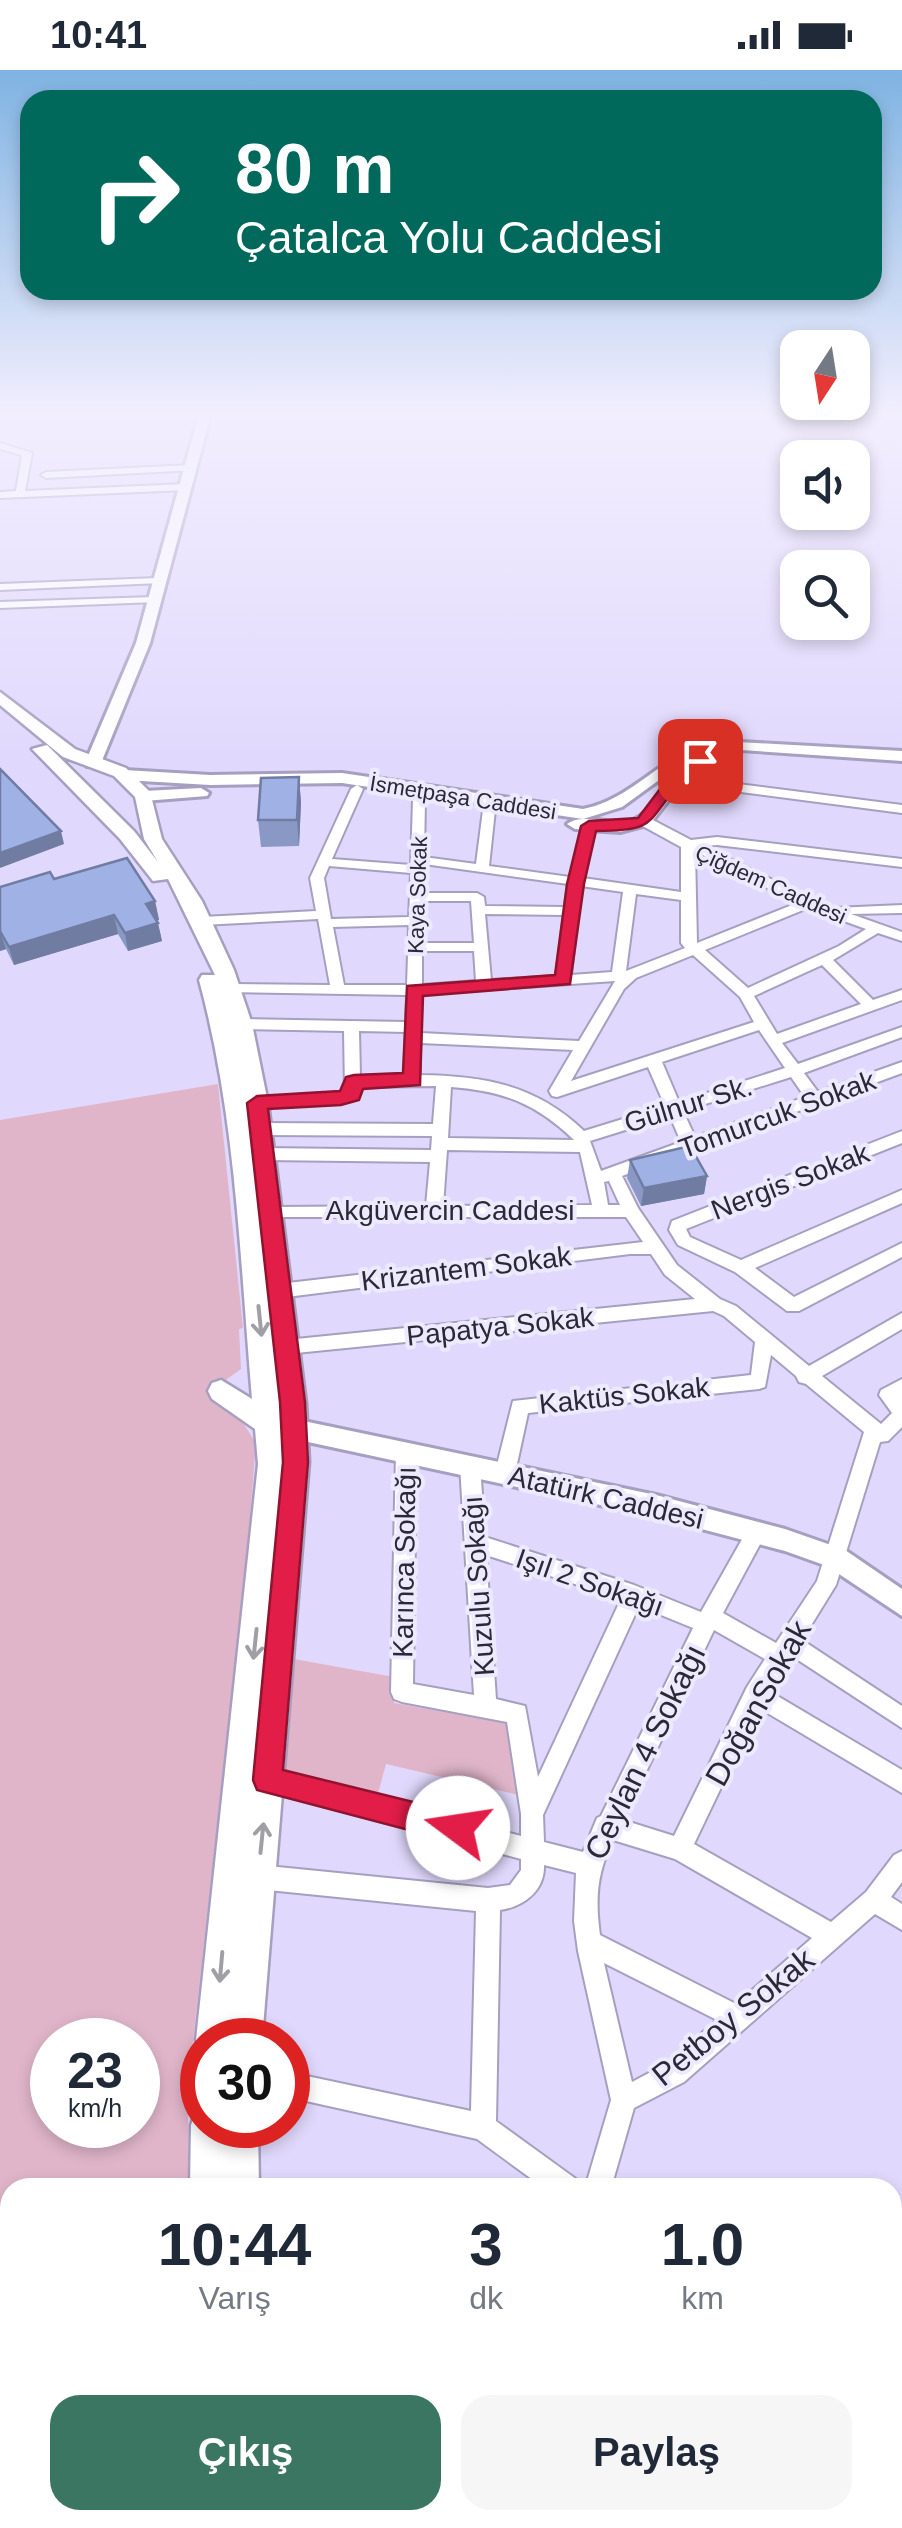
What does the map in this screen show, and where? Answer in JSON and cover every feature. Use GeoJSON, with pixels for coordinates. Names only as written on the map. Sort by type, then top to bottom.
{"type":"FeatureCollection","features":[{"type":"Feature","properties":{"kind":"highway"},"geometry":{"type":"LineString","coordinates":[[0,697],[99,777],[146,809]]}},
{"type":"Feature","properties":{"kind":"highway"},"geometry":{"type":"LineString","coordinates":[[0,712],[146,809],[158,848],[202,921],[231,989],[260,1128],[286,1347],[282,1429],[270,1501],[216,2018]]}},
{"type":"Feature","properties":{"kind":"highway"},"geometry":{"type":"LineString","coordinates":[[99,777],[166,886],[196,946],[217,1003],[238,1108],[264,1369],[282,1429],[294,1495],[246,2018]]}},
{"type":"Feature","properties":{"kind":"highway"},"geometry":{"type":"LineString","coordinates":[[264,1369],[238,1387],[221,1392],[282,1429]]}},
{"type":"Feature","properties":{"kind":"highway"},"geometry":{"type":"LineString","coordinates":[[208,2148],[209,2178]]}},
{"type":"Feature","properties":{"kind":"highway"},"geometry":{"type":"LineString","coordinates":[[240,2148],[240,2178]]}},
{"type":"Feature","properties":{"kind":"main road"},"geometry":{"type":"LineString","coordinates":[[99,777],[120,702],[143,643],[173,529]]}},
{"type":"Feature","properties":{"kind":"main road"},"geometry":{"type":"LineString","coordinates":[[620,826],[610,822],[612,806],[676,761],[704,748],[902,756]]}},
{"type":"Feature","properties":{"kind":"main road"},"geometry":{"type":"LineString","coordinates":[[612,806],[636,805],[646,819],[675,780],[693,764],[711,757],[791,753],[902,763]]}},
{"type":"Feature","properties":{"kind":"main road","name":"İsmetpaşa Caddesi"},"geometry":{"type":"LineString","coordinates":[[99,777],[357,789],[574,814],[612,806]]}},
{"type":"Feature","properties":{"kind":"main road","name":"İsmetpaşa Caddesi"},"geometry":{"type":"LineString","coordinates":[[146,809],[186,794],[241,784],[342,778],[489,810],[589,826],[620,826],[646,819]]}},
{"type":"Feature","properties":{"kind":"main road"},"geometry":{"type":"LineString","coordinates":[[146,809],[186,794]]}},
{"type":"Feature","properties":{"kind":"main road","name":"Atatürk Caddesi"},"geometry":{"type":"LineString","coordinates":[[282,1429],[470,1465],[656,1506],[756,1533],[836,1558],[902,1604]]}},
{"type":"Feature","properties":{"kind":"street"},"geometry":{"type":"LineString","coordinates":[[0,586],[155,590]]}},
{"type":"Feature","properties":{"kind":"street"},"geometry":{"type":"LineString","coordinates":[[0,595],[155,590]]}},
{"type":"Feature","properties":{"kind":"street"},"geometry":{"type":"LineString","coordinates":[[0,606],[155,590]]}},
{"type":"Feature","properties":{"kind":"street"},"geometry":{"type":"LineString","coordinates":[[675,780],[902,810]]}},
{"type":"Feature","properties":{"kind":"street"},"geometry":{"type":"LineString","coordinates":[[338,991],[318,878],[357,789]]}},
{"type":"Feature","properties":{"kind":"street","name":"Kaya Sokak"},"geometry":{"type":"LineString","coordinates":[[412,1080],[420,865],[414,795]]}},
{"type":"Feature","properties":{"kind":"street"},"geometry":{"type":"LineString","coordinates":[[482,868],[489,810]]}},
{"type":"Feature","properties":{"kind":"street","name":"Çiğdem Caddesi"},"geometry":{"type":"LineString","coordinates":[[646,819],[686,845],[808,903],[902,938]]}},
{"type":"Feature","properties":{"kind":"street"},"geometry":{"type":"LineString","coordinates":[[563,980],[575,884],[589,826]]}},
{"type":"Feature","properties":{"kind":"street"},"geometry":{"type":"LineString","coordinates":[[816,1100],[773,1042],[746,994],[688,943],[686,845],[717,842],[902,863]]}},
{"type":"Feature","properties":{"kind":"street"},"geometry":{"type":"LineString","coordinates":[[324,862],[482,868],[689,897]]}},
{"type":"Feature","properties":{"kind":"street"},"geometry":{"type":"LineString","coordinates":[[554,1112],[557,1091],[624,976],[630,891]]}},
{"type":"Feature","properties":{"kind":"street"},"geometry":{"type":"LineString","coordinates":[[418,896],[477,897],[484,986]]}},
{"type":"Feature","properties":{"kind":"street"},"geometry":{"type":"LineString","coordinates":[[231,989],[413,990],[624,976],[808,903]]}},
{"type":"Feature","properties":{"kind":"street"},"geometry":{"type":"LineString","coordinates":[[479,910],[571,911]]}},
{"type":"Feature","properties":{"kind":"street"},"geometry":{"type":"LineString","coordinates":[[824,910],[902,910]]}},
{"type":"Feature","properties":{"kind":"street"},"geometry":{"type":"LineString","coordinates":[[202,921],[417,921]]}},
{"type":"Feature","properties":{"kind":"street"},"geometry":{"type":"LineString","coordinates":[[746,994],[824,959],[876,928]]}},
{"type":"Feature","properties":{"kind":"street"},"geometry":{"type":"LineString","coordinates":[[416,947],[481,947]]}},
{"type":"Feature","properties":{"kind":"street"},"geometry":{"type":"LineString","coordinates":[[824,959],[870,1005]]}},
{"type":"Feature","properties":{"kind":"street"},"geometry":{"type":"LineString","coordinates":[[773,1042],[902,995]]}},
{"type":"Feature","properties":{"kind":"street"},"geometry":{"type":"LineString","coordinates":[[241,1024],[350,1026],[584,1046]]}},
{"type":"Feature","properties":{"kind":"street"},"geometry":{"type":"LineString","coordinates":[[557,1091],[763,1024]]}},
{"type":"Feature","properties":{"kind":"street"},"geometry":{"type":"LineString","coordinates":[[260,1128],[352,1095],[350,1026]]}},
{"type":"Feature","properties":{"kind":"street","name":"Gülnur Sk."},"geometry":{"type":"LineString","coordinates":[[440,1143],[583,1142],[671,1108],[902,1032]]}},
{"type":"Feature","properties":{"kind":"street"},"geometry":{"type":"LineString","coordinates":[[654,1060],[671,1108],[691,1146]]}},
{"type":"Feature","properties":{"kind":"street","name":"Tomurcuk Sokak"},"geometry":{"type":"LineString","coordinates":[[595,1180],[902,1067]]}},
{"type":"Feature","properties":{"kind":"street"},"geometry":{"type":"LineString","coordinates":[[354,1082],[412,1080],[501,1087],[554,1112],[583,1142],[601,1210]]}},
{"type":"Feature","properties":{"kind":"street"},"geometry":{"type":"LineString","coordinates":[[434,1211],[444,1082]]}},
{"type":"Feature","properties":{"kind":"street"},"geometry":{"type":"LineString","coordinates":[[260,1128],[440,1143]]}},
{"type":"Feature","properties":{"kind":"street"},"geometry":{"type":"LineString","coordinates":[[260,1128],[440,1143]]}},
{"type":"Feature","properties":{"kind":"street","name":"Nergis Sokak"},"geometry":{"type":"LineString","coordinates":[[741,1267],[680,1233],[902,1137]]}},
{"type":"Feature","properties":{"kind":"street"},"geometry":{"type":"LineString","coordinates":[[613,1173],[630,1212],[671,1270],[730,1312],[878,1433],[902,1413],[888,1396],[902,1386]]}},
{"type":"Feature","properties":{"kind":"street"},"geometry":{"type":"LineString","coordinates":[[902,1196],[741,1267],[793,1306],[902,1250]]}},
{"type":"Feature","properties":{"kind":"street","name":"Akgüvercin Caddesi"},"geometry":{"type":"LineString","coordinates":[[270,1214],[630,1212]]}},
{"type":"Feature","properties":{"kind":"street","name":"Krizantem Sokak"},"geometry":{"type":"LineString","coordinates":[[280,1292],[652,1248]]}},
{"type":"Feature","properties":{"kind":"street","name":"Papatya Sokak"},"geometry":{"type":"LineString","coordinates":[[286,1347],[714,1304]]}},
{"type":"Feature","properties":{"kind":"street"},"geometry":{"type":"LineString","coordinates":[[806,1377],[902,1320]]}},
{"type":"Feature","properties":{"kind":"street","name":"Kaktüs Sokak"},"geometry":{"type":"LineString","coordinates":[[505,1474],[520,1406],[759,1382],[764,1343]]}},
{"type":"Feature","properties":{"kind":"street","name":"DoğanSokak"},"geometry":{"type":"LineString","coordinates":[[680,1849],[754,1694],[826,1585],[878,1433]]}},
{"type":"Feature","properties":{"kind":"street","name":"Karınca Sokağı"},"geometry":{"type":"LineString","coordinates":[[406,1452],[402,1692],[516,1713],[532,1814]]}},
{"type":"Feature","properties":{"kind":"street","name":"Kuzulu Sokağı"},"geometry":{"type":"LineString","coordinates":[[470,1465],[472,1542],[486,1708]]}},
{"type":"Feature","properties":{"kind":"street","name":"Ceylan 4 Sokağı"},"geometry":{"type":"LineString","coordinates":[[624,2100],[590,1944],[584,1889],[589,1864],[708,1620],[756,1533]]}},
{"type":"Feature","properties":{"kind":"street","name":"Işıl 2 Sokağı"},"geometry":{"type":"LineString","coordinates":[[472,1542],[634,1594],[783,1649],[902,1718]]}},
{"type":"Feature","properties":{"kind":"street"},"geometry":{"type":"LineString","coordinates":[[258,1877],[488,1900],[516,1896],[533,1874],[532,1814],[634,1594]]}},
{"type":"Feature","properties":{"kind":"street"},"geometry":{"type":"LineString","coordinates":[[754,1694],[902,1782]]}},
{"type":"Feature","properties":{"kind":"street"},"geometry":{"type":"LineString","coordinates":[[268,1780],[589,1864]]}},
{"type":"Feature","properties":{"kind":"street"},"geometry":{"type":"LineString","coordinates":[[605,1826],[680,1849],[832,1936]]}},
{"type":"Feature","properties":{"kind":"street","name":"Petboy Sokak"},"geometry":{"type":"LineString","coordinates":[[601,2178],[624,2100],[675,2073],[874,1900],[902,1863]]}},
{"type":"Feature","properties":{"kind":"street"},"geometry":{"type":"LineString","coordinates":[[483,2127],[488,1900]]}},
{"type":"Feature","properties":{"kind":"street"},"geometry":{"type":"LineString","coordinates":[[874,1900],[902,1918]]}},
{"type":"Feature","properties":{"kind":"street"},"geometry":{"type":"LineString","coordinates":[[590,1944],[738,2018]]}},
{"type":"Feature","properties":{"kind":"street"},"geometry":{"type":"LineString","coordinates":[[310,2091],[483,2127],[553,2178]]}},
{"type":"Feature","properties":{"kind":"shaded area"},"geometry":{"type":"Polygon","coordinates":[[[218,1084],[243,1328],[239,1329],[241,1369],[223,1382],[256,1443],[196,2018],[180,2018],[180,2148],[188,2148],[188,2178],[0,2178],[0,1120],[218,1084]]]}},
{"type":"Feature","properties":{"kind":"shaded area"},"geometry":{"type":"Polygon","coordinates":[[[294,1659],[394,1677],[394,1703],[511,1724],[523,1796],[386,1764],[376,1801],[282,1775],[294,1659]]]}},
{"type":"Feature","properties":{"kind":"building"},"geometry":{"type":"Polygon","coordinates":[[[0,769],[61,831],[0,853],[0,769]]]}},
{"type":"Feature","properties":{"kind":"building"},"geometry":{"type":"Polygon","coordinates":[[[299,777],[297,820],[258,820],[261,778],[299,777]]]}},
{"type":"Feature","properties":{"kind":"building"},"geometry":{"type":"Polygon","coordinates":[[[127,858],[155,901],[146,904],[158,923],[125,933],[114,915],[9,947],[0,931],[0,887],[50,872],[54,879],[127,858]]]}},
{"type":"Feature","properties":{"kind":"building"},"geometry":{"type":"Polygon","coordinates":[[[690,1146],[707,1176],[644,1188],[630,1160],[690,1146]]]}},
{"type":"Feature","properties":{"kind":"route"},"geometry":{"type":"LineString","coordinates":[[458,1828],[268,1780],[295,1462],[292,1402],[257,1103],[341,1098],[352,1095],[354,1082],[412,1080],[413,990],[563,980],[575,884],[589,826],[627,826],[644,821],[678,776],[700,761]]}}]}
